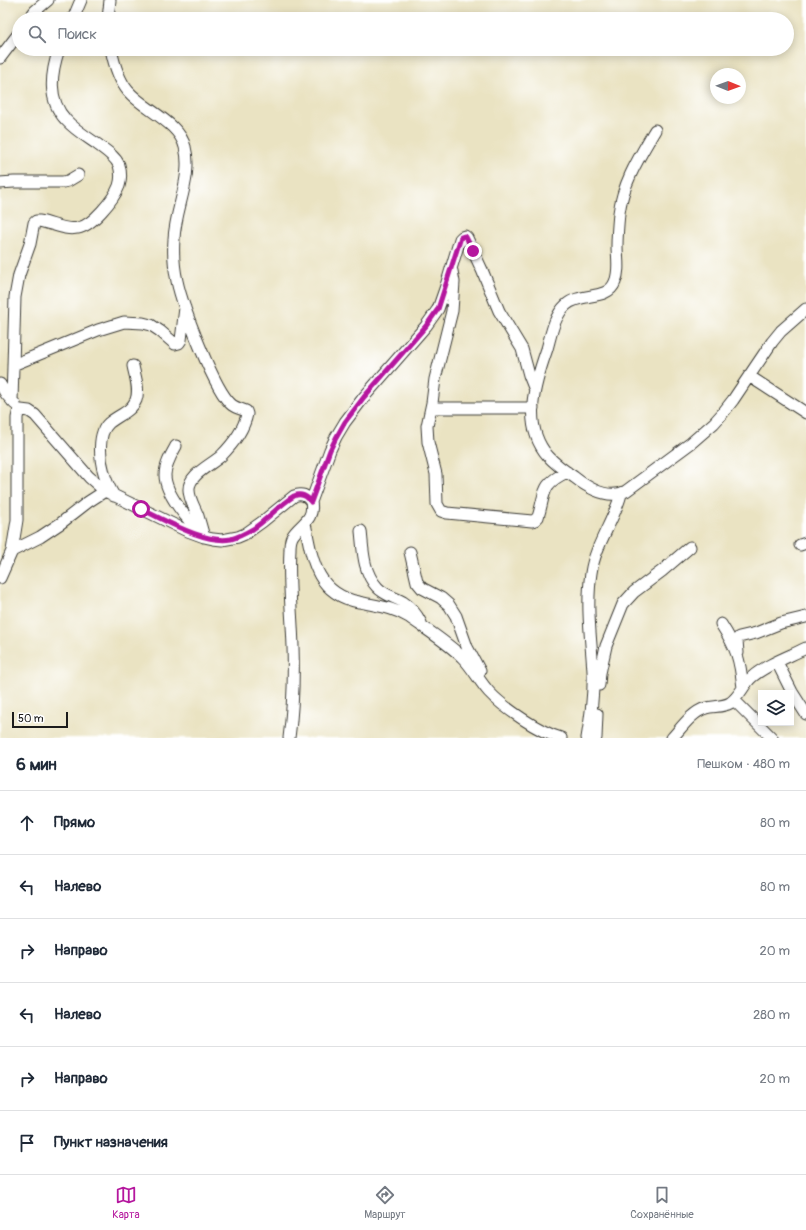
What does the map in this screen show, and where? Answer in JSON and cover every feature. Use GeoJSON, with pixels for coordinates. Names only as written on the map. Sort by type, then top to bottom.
{"type":"FeatureCollection","features":[{"type":"Feature","properties":{"kind":"street"},"geometry":{"type":"LineString","coordinates":[[35,12],[48,0]]}},
{"type":"Feature","properties":{"kind":"street"},"geometry":{"type":"LineString","coordinates":[[76,12],[81,0]]}},
{"type":"Feature","properties":{"kind":"street"},"geometry":{"type":"LineString","coordinates":[[109,12],[110,0]]}},
{"type":"Feature","properties":{"kind":"street"},"geometry":{"type":"LineString","coordinates":[[0,58],[12,42]]}},
{"type":"Feature","properties":{"kind":"street"},"geometry":{"type":"LineString","coordinates":[[12,401],[16,290],[30,244],[34,223],[39,220],[72,229],[83,227],[93,220],[115,195],[119,185],[120,174],[118,164],[113,156],[77,131],[59,112],[54,100],[52,88],[54,63],[56,56]]}},
{"type":"Feature","properties":{"kind":"street"},"geometry":{"type":"LineString","coordinates":[[113,56],[119,76],[127,90],[175,129],[185,146],[187,155],[186,178],[176,219],[173,241],[174,270],[177,283],[199,342],[218,386],[231,405],[246,411],[248,414],[242,428],[231,445],[221,456],[194,476],[189,485],[189,494],[203,535]]}},
{"type":"Feature","properties":{"kind":"street"},"geometry":{"type":"LineString","coordinates":[[622,494],[601,492],[587,486],[548,456],[538,440],[533,423],[533,408],[536,380],[556,321],[562,309],[574,299],[604,294],[613,287],[616,282],[618,271],[618,224],[621,199],[631,174],[655,130]]}},
{"type":"Feature","properties":{"kind":"street"},"geometry":{"type":"LineString","coordinates":[[0,183],[63,182],[68,181],[78,175]]}},
{"type":"Feature","properties":{"kind":"street"},"geometry":{"type":"LineString","coordinates":[[289,738],[294,671],[290,548],[292,537],[306,523],[311,513],[311,502],[336,438],[364,397],[433,318],[441,301],[460,238],[465,236],[467,238],[479,261],[499,311],[522,349],[535,390]]}},
{"type":"Feature","properties":{"kind":"street"},"geometry":{"type":"LineString","coordinates":[[451,269],[454,282],[452,311],[435,379],[427,426],[427,436],[436,474],[437,504],[439,509],[444,512],[532,521],[538,517],[548,484],[567,472]]}},
{"type":"Feature","properties":{"kind":"street"},"geometry":{"type":"LineString","coordinates":[[13,365],[98,330],[124,322],[151,325],[173,343],[177,344],[181,340],[185,306]]}},
{"type":"Feature","properties":{"kind":"street"},"geometry":{"type":"LineString","coordinates":[[587,738],[593,689],[589,606],[591,571],[622,494],[691,443],[714,423],[726,409],[781,331],[806,309]]}},
{"type":"Feature","properties":{"kind":"street"},"geometry":{"type":"LineString","coordinates":[[110,494],[103,469],[101,442],[102,434],[107,424],[124,414],[136,401],[138,392],[133,366]]}},
{"type":"Feature","properties":{"kind":"street"},"geometry":{"type":"LineString","coordinates":[[749,376],[806,413]]}},
{"type":"Feature","properties":{"kind":"street"},"geometry":{"type":"LineString","coordinates":[[0,384],[12,401],[21,410],[29,411],[35,415],[88,477],[110,494],[185,530],[203,535],[213,540],[238,537],[254,528],[291,498],[297,495],[307,497],[311,502]]}},
{"type":"Feature","properties":{"kind":"street"},"geometry":{"type":"LineString","coordinates":[[431,408],[533,408]]}},
{"type":"Feature","properties":{"kind":"street"},"geometry":{"type":"LineString","coordinates":[[0,578],[12,551],[17,520],[17,418],[18,413],[21,410]]}},
{"type":"Feature","properties":{"kind":"street"},"geometry":{"type":"LineString","coordinates":[[176,446],[167,466],[166,480],[170,492],[190,522],[203,535]]}},
{"type":"Feature","properties":{"kind":"street"},"geometry":{"type":"LineString","coordinates":[[12,551],[46,534],[88,502],[110,494]]}},
{"type":"Feature","properties":{"kind":"street"},"geometry":{"type":"LineString","coordinates":[[306,523],[313,560],[317,570],[336,594],[351,601],[388,607],[409,617],[462,657],[476,673],[488,691],[505,706],[551,737]]}},
{"type":"Feature","properties":{"kind":"street"},"geometry":{"type":"LineString","coordinates":[[361,531],[364,561],[376,586],[384,593],[406,604],[416,614],[423,627]]}},
{"type":"Feature","properties":{"kind":"street"},"geometry":{"type":"LineString","coordinates":[[596,738],[602,664],[606,646],[620,609],[625,600],[634,592],[690,547]]}},
{"type":"Feature","properties":{"kind":"street"},"geometry":{"type":"LineString","coordinates":[[410,552],[416,577],[420,585],[446,601],[452,610],[467,647],[480,671],[482,683]]}},
{"type":"Feature","properties":{"kind":"street"},"geometry":{"type":"LineString","coordinates":[[743,688],[737,642],[739,637],[756,634],[781,623],[806,617]]}},
{"type":"Feature","properties":{"kind":"street"},"geometry":{"type":"LineString","coordinates":[[722,624],[738,653]]}},
{"type":"Feature","properties":{"kind":"street"},"geometry":{"type":"LineString","coordinates":[[672,738],[696,712],[705,708],[726,704],[734,700],[752,677],[777,662],[806,648]]}},
{"type":"Feature","properties":{"kind":"street"},"geometry":{"type":"LineString","coordinates":[[777,662],[792,692],[806,714]]}},
{"type":"Feature","properties":{"kind":"street"},"geometry":{"type":"LineString","coordinates":[[734,700],[772,738]]}},
{"type":"Feature","properties":{"kind":"route"},"geometry":{"type":"LineString","coordinates":[[141,509],[185,530],[213,540],[222,540],[245,534],[294,496],[304,495],[311,502],[330,450],[345,422],[380,377],[433,318],[441,301],[461,237],[466,237],[473,251]]}}]}
